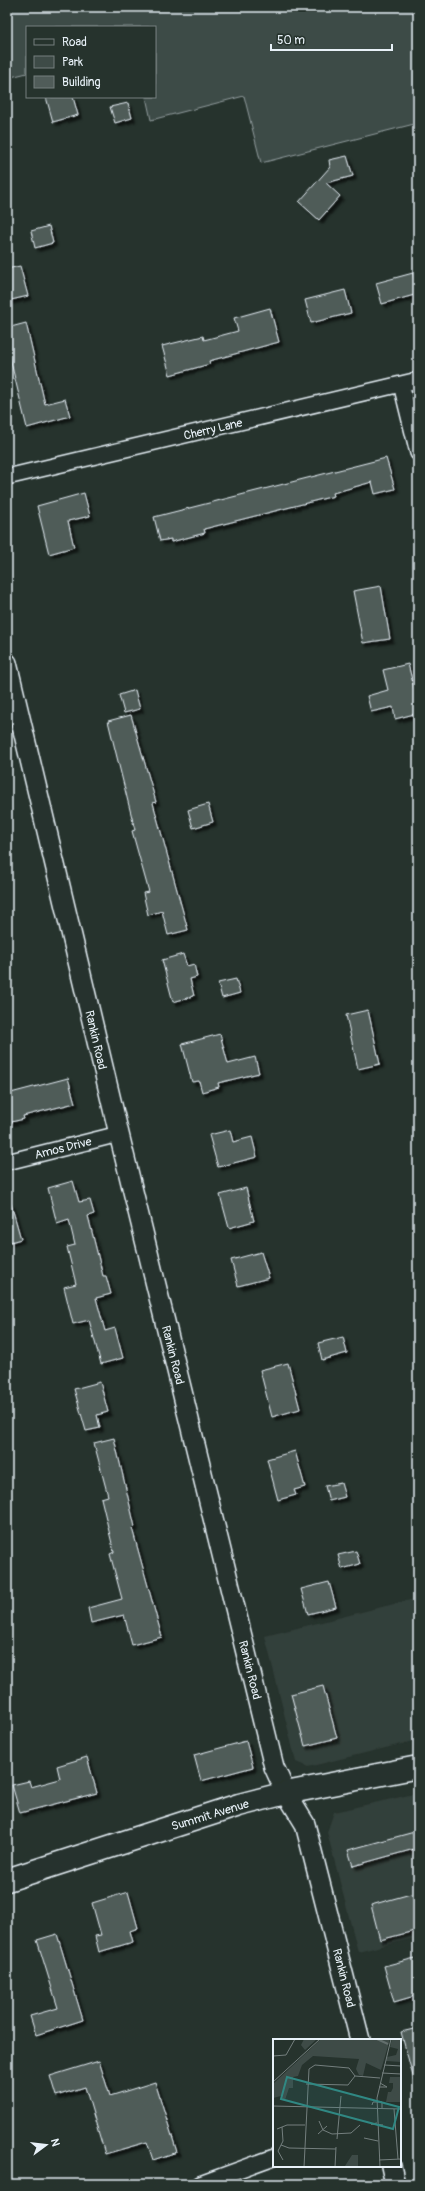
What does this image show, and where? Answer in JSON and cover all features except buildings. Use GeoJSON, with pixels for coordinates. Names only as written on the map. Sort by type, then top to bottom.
{"type":"FeatureCollection","features":[{"type":"Feature","properties":{"kind":"main road","name":"Summit Avenue"},"geometry":{"type":"LineString","coordinates":[[7,1880],[239,1805],[286,1793],[418,1767]]}},
{"type":"Feature","properties":{"kind":"street","name":"Cherry Lane"},"geometry":{"type":"LineString","coordinates":[[7,478],[418,380]]}},
{"type":"Feature","properties":{"kind":"street"},"geometry":{"type":"LineString","coordinates":[[401,384],[418,453]]}},
{"type":"Feature","properties":{"kind":"street","name":"Rankin Road"},"geometry":{"type":"LineString","coordinates":[[7,663],[119,1134],[274,1767],[286,1793],[305,1824],[360,2039]]}},
{"type":"Feature","properties":{"kind":"street","name":"Amos Drive"},"geometry":{"type":"LineString","coordinates":[[7,1162],[119,1134]]}},
{"type":"Feature","properties":{"kind":"street"},"geometry":{"type":"LineString","coordinates":[[200,2184],[273,2157]]}},
{"type":"Feature","properties":{"kind":"street"},"geometry":{"type":"LineString","coordinates":[[391,2167],[395,2184]]}},
{"type":"Feature","properties":{"kind":"shaded area"},"geometry":{"type":"Polygon","coordinates":[[[418,1598],[418,1740],[308,1767],[296,1762],[265,1636],[418,1598]]]}},
{"type":"Feature","properties":{"kind":"shaded area"},"geometry":{"type":"Polygon","coordinates":[[[418,1793],[418,1937],[358,1952],[327,1832],[334,1812],[418,1793]]]}},
{"type":"Feature","properties":{"kind":"green space"},"geometry":{"type":"Polygon","coordinates":[[[7,7],[418,7],[418,123],[261,163],[244,96],[151,120],[146,98],[156,98],[156,26],[26,26],[26,73],[7,78],[7,7]]]}}]}
